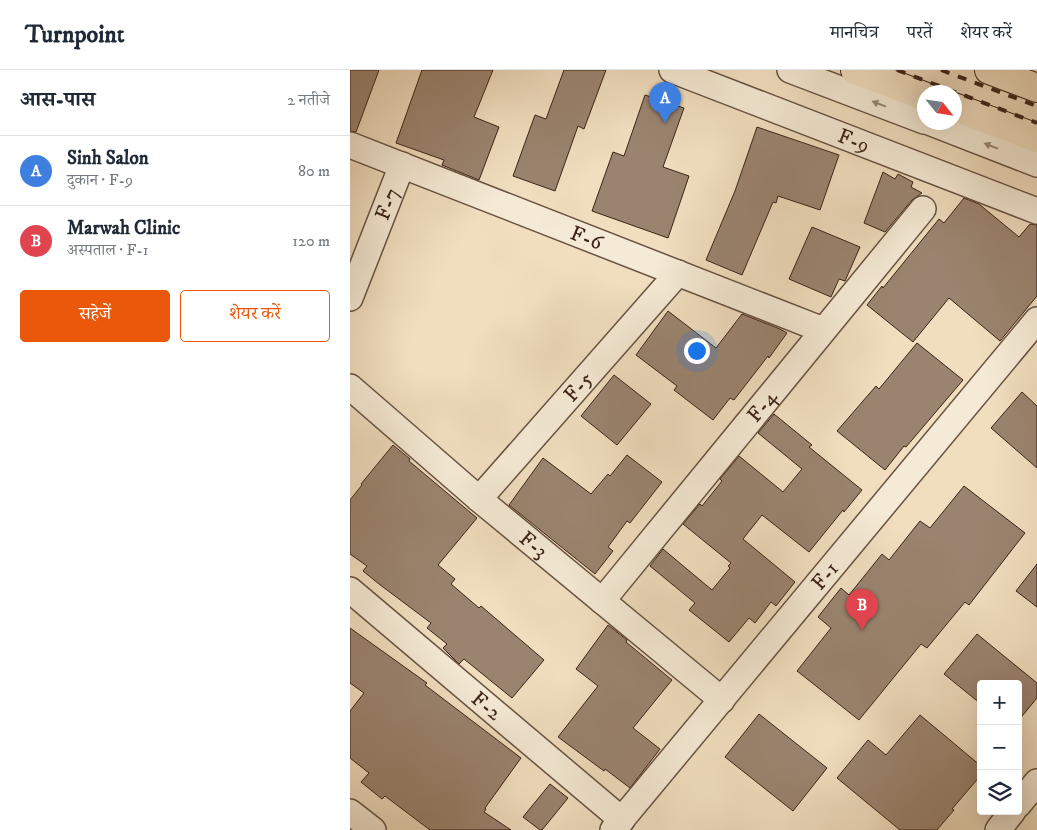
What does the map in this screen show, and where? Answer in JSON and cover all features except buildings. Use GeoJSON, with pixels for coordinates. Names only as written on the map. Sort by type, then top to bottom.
{"type":"FeatureCollection","features":[{"type":"Feature","properties":{"kind":"main road"},"geometry":{"type":"LineString","coordinates":[[854,70],[917,93]]}},
{"type":"Feature","properties":{"kind":"main road"},"geometry":{"type":"LineString","coordinates":[[989,70],[1037,88]]}},
{"type":"Feature","properties":{"kind":"main road"},"geometry":{"type":"LineString","coordinates":[[962,110],[1037,138]]}},
{"type":"Feature","properties":{"kind":"street","name":"F-9"},"geometry":{"type":"LineString","coordinates":[[672,70],[1037,210]]}},
{"type":"Feature","properties":{"kind":"street"},"geometry":{"type":"LineString","coordinates":[[790,70],[917,118]]}},
{"type":"Feature","properties":{"kind":"street"},"geometry":{"type":"LineString","coordinates":[[949,130],[1037,164]]}},
{"type":"Feature","properties":{"kind":"street","name":"F-6"},"geometry":{"type":"LineString","coordinates":[[350,145],[823,330]]}},
{"type":"Feature","properties":{"kind":"street","name":"F-7"},"geometry":{"type":"LineString","coordinates":[[350,298],[402,166]]}},
{"type":"Feature","properties":{"kind":"street","name":"F-4"},"geometry":{"type":"LineString","coordinates":[[602,601],[923,209]]}},
{"type":"Feature","properties":{"kind":"street","name":"F-5"},"geometry":{"type":"LineString","coordinates":[[478,499],[678,273]]}},
{"type":"Feature","properties":{"kind":"street","name":"F-1"},"geometry":{"type":"LineString","coordinates":[[618,825],[1037,320]]}},
{"type":"Feature","properties":{"kind":"street","name":"F-3"},"geometry":{"type":"LineString","coordinates":[[350,387],[478,499],[722,700]]}},
{"type":"Feature","properties":{"kind":"street","name":"F-2"},"geometry":{"type":"LineString","coordinates":[[350,590],[618,825]]}},
{"type":"Feature","properties":{"kind":"street"},"geometry":{"type":"LineString","coordinates":[[1022,800],[1037,782]]}},
{"type":"Feature","properties":{"kind":"street"},"geometry":{"type":"LineString","coordinates":[[350,812],[373,830]]}},
{"type":"Feature","properties":{"kind":"street"},"geometry":{"type":"LineString","coordinates":[[998,830],[1010,815]]}},
{"type":"Feature","properties":{"kind":"railway"},"geometry":{"type":"LineString","coordinates":[[897,70],[1037,123]]}},
{"type":"Feature","properties":{"kind":"railway"},"geometry":{"type":"LineString","coordinates":[[941,70],[1037,106]]}},
{"type":"Feature","properties":{"kind":"place","name":"Sinh Salon"},"geometry":{"type":"Point","coordinates":[665,123]}},
{"type":"Feature","properties":{"kind":"place","name":"Marwah Clinic"},"geometry":{"type":"Point","coordinates":[862,630]}}]}
